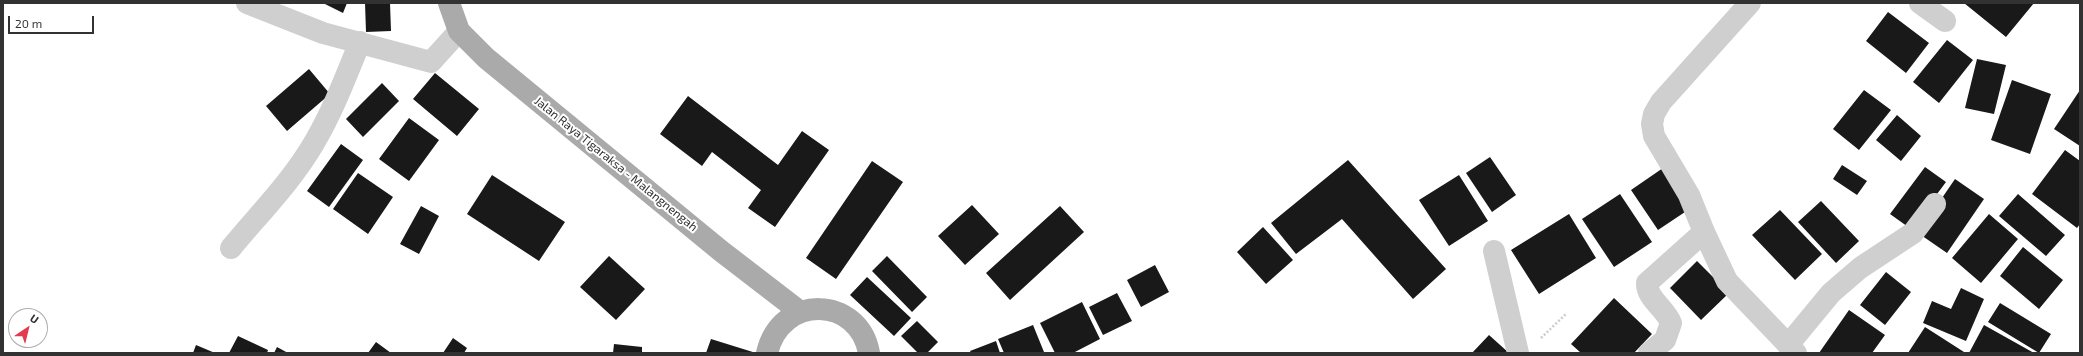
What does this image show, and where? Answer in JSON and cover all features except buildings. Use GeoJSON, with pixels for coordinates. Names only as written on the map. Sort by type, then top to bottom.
{"type":"FeatureCollection","features":[{"type":"Feature","properties":{"kind":"main road","name":"Jalan Raya Tigaraksa - Malangnengah"},"geometry":{"type":"LineString","coordinates":[[448,3],[459,31],[505,73],[721,251],[799,312]]}},
{"type":"Feature","properties":{"kind":"main road"},"geometry":{"type":"LineString","coordinates":[[768,353],[770,342],[776,330],[786,320],[799,312],[812,309],[826,310],[840,314],[852,322],[862,333],[869,353]]}},
{"type":"Feature","properties":{"kind":"street"},"geometry":{"type":"LineString","coordinates":[[247,3],[323,32],[431,62],[459,31]]}},
{"type":"Feature","properties":{"kind":"street"},"geometry":{"type":"LineString","coordinates":[[1750,3],[1672,88],[1654,114],[1652,124],[1654,136],[1689,195],[1704,232],[1728,281],[1792,349],[1831,293],[1860,268],[1913,233],[1935,204]]}},
{"type":"Feature","properties":{"kind":"street"},"geometry":{"type":"LineString","coordinates":[[1920,3],[1945,21]]}},
{"type":"Feature","properties":{"kind":"street"},"geometry":{"type":"LineString","coordinates":[[231,248],[293,174],[314,143],[360,42]]}},
{"type":"Feature","properties":{"kind":"street"},"geometry":{"type":"LineString","coordinates":[[1649,353],[1665,340],[1670,323],[1663,309],[1650,293],[1647,283],[1704,232]]}},
{"type":"Feature","properties":{"kind":"street"},"geometry":{"type":"LineString","coordinates":[[1494,250],[1518,353]]}},
{"type":"Feature","properties":{"kind":"path"},"geometry":{"type":"LineString","coordinates":[[1537,342],[1567,313]]}}]}
